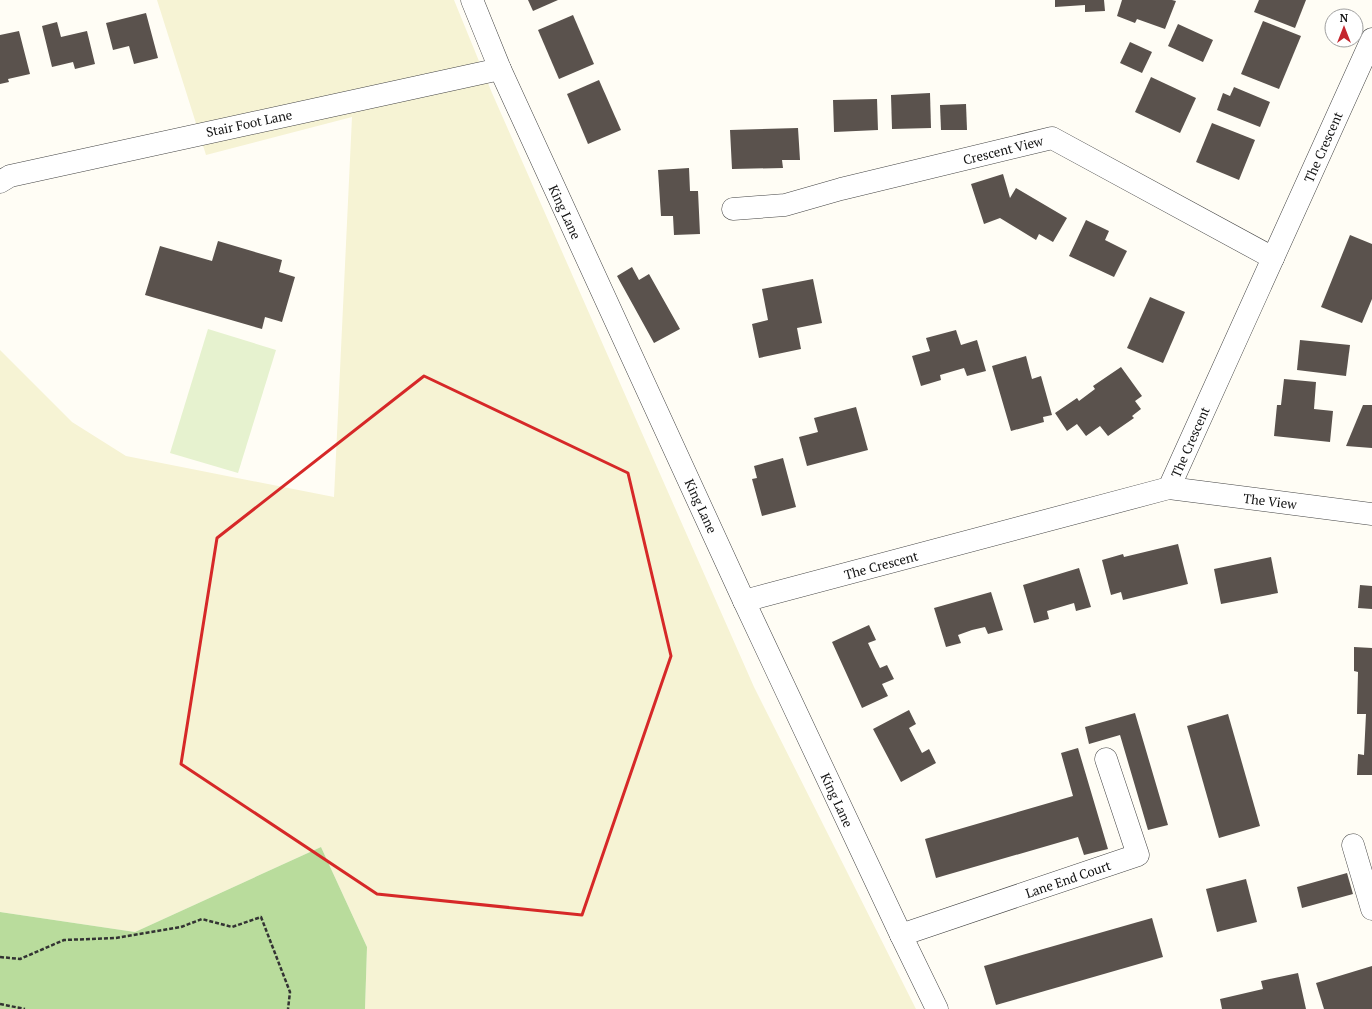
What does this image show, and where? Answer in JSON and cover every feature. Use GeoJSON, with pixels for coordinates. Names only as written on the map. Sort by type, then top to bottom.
{"type":"FeatureCollection","features":[{"type":"Feature","properties":{"kind":"street","name":"King Lane"},"geometry":{"type":"LineString","coordinates":[[472,0],[500,69],[744,601],[901,935],[938,1009]]}},
{"type":"Feature","properties":{"kind":"street","name":"The Crescent"},"geometry":{"type":"LineString","coordinates":[[744,601],[1168,488],[1372,39]]}},
{"type":"Feature","properties":{"kind":"street","name":"Stair Foot Lane"},"geometry":{"type":"LineString","coordinates":[[0,182],[10,176],[500,69]]}},
{"type":"Feature","properties":{"kind":"street","name":"Crescent View"},"geometry":{"type":"LineString","coordinates":[[733,209],[785,205],[841,189],[1052,138],[1273,258]]}},
{"type":"Feature","properties":{"kind":"street","name":"The View"},"geometry":{"type":"LineString","coordinates":[[1168,488],[1372,514]]}},
{"type":"Feature","properties":{"kind":"street","name":"Lane End Court"},"geometry":{"type":"LineString","coordinates":[[901,935],[1138,855],[1106,760]]}},
{"type":"Feature","properties":{"kind":"street"},"geometry":{"type":"LineString","coordinates":[[1353,845],[1372,909]]}},
{"type":"Feature","properties":{"kind":"path"},"geometry":{"type":"LineString","coordinates":[[0,957],[20,959],[64,940],[123,936],[181,927],[202,919],[232,927],[261,917],[290,992],[288,1009]]}},
{"type":"Feature","properties":{"kind":"path"},"geometry":{"type":"LineString","coordinates":[[0,1004],[25,1009]]}},
{"type":"Feature","properties":{"kind":"highlighted area"},"geometry":{"type":"Polygon","coordinates":[[[424,376],[628,473],[671,656],[582,915],[377,894],[181,764],[217,538],[424,376]]]}},
{"type":"Feature","properties":{"kind":"shaded area"},"geometry":{"type":"Polygon","coordinates":[[[157,0],[454,0],[492,93],[754,687],[916,1009],[365,1009],[367,947],[321,847],[135,932],[0,912],[0,350],[72,422],[126,456],[334,497],[352,117],[206,155],[157,0]]]}},
{"type":"Feature","properties":{"kind":"green space"},"geometry":{"type":"Polygon","coordinates":[[[208,329],[276,350],[238,473],[170,453],[208,329]]]}},
{"type":"Feature","properties":{"kind":"green space"},"geometry":{"type":"Polygon","coordinates":[[[321,847],[367,947],[365,1009],[0,1009],[0,912],[135,932],[321,847]]]}},
{"type":"Feature","properties":{"kind":"building"},"geometry":{"type":"Polygon","coordinates":[[[528,0],[558,0],[533,11],[528,0]]]}},
{"type":"Feature","properties":{"kind":"building"},"geometry":{"type":"Polygon","coordinates":[[[1055,0],[1104,0],[1105,11],[1085,12],[1085,5],[1055,7],[1055,0]]]}},
{"type":"Feature","properties":{"kind":"building"},"geometry":{"type":"Polygon","coordinates":[[[1122,0],[1176,1],[1165,29],[1137,19],[1135,23],[1117,16],[1122,0]]]}},
{"type":"Feature","properties":{"kind":"building"},"geometry":{"type":"Polygon","coordinates":[[[1259,0],[1306,0],[1295,28],[1254,12],[1259,0]]]}},
{"type":"Feature","properties":{"kind":"building"},"geometry":{"type":"Polygon","coordinates":[[[146,13],[158,58],[134,64],[129,46],[113,50],[106,23],[146,13]]]}},
{"type":"Feature","properties":{"kind":"building"},"geometry":{"type":"Polygon","coordinates":[[[573,15],[594,64],[559,79],[538,30],[573,15]]]}},
{"type":"Feature","properties":{"kind":"building"},"geometry":{"type":"Polygon","coordinates":[[[1263,21],[1301,36],[1279,89],[1241,74],[1263,21]]]}},
{"type":"Feature","properties":{"kind":"building"},"geometry":{"type":"Polygon","coordinates":[[[57,22],[61,37],[87,31],[95,64],[75,69],[73,62],[52,67],[42,26],[57,22]]]}},
{"type":"Feature","properties":{"kind":"building"},"geometry":{"type":"Polygon","coordinates":[[[1178,24],[1213,40],[1203,62],[1168,46],[1178,24]]]}},
{"type":"Feature","properties":{"kind":"building"},"geometry":{"type":"Polygon","coordinates":[[[19,31],[30,74],[8,79],[9,82],[0,84],[0,35],[19,31]]]}},
{"type":"Feature","properties":{"kind":"building"},"geometry":{"type":"Polygon","coordinates":[[[1130,42],[1152,52],[1142,73],[1120,63],[1130,42]]]}},
{"type":"Feature","properties":{"kind":"building"},"geometry":{"type":"Polygon","coordinates":[[[1151,77],[1196,98],[1180,133],[1135,112],[1151,77]]]}},
{"type":"Feature","properties":{"kind":"building"},"geometry":{"type":"Polygon","coordinates":[[[599,80],[621,130],[588,144],[567,94],[599,80]]]}},
{"type":"Feature","properties":{"kind":"building"},"geometry":{"type":"Polygon","coordinates":[[[1234,87],[1270,102],[1260,127],[1217,110],[1223,93],[1230,96],[1234,87]]]}},
{"type":"Feature","properties":{"kind":"building"},"geometry":{"type":"Polygon","coordinates":[[[930,93],[931,128],[892,129],[891,95],[930,93]]]}},
{"type":"Feature","properties":{"kind":"building"},"geometry":{"type":"Polygon","coordinates":[[[877,99],[878,130],[834,132],[833,100],[877,99]]]}},
{"type":"Feature","properties":{"kind":"building"},"geometry":{"type":"Polygon","coordinates":[[[966,104],[967,130],[941,130],[940,105],[966,104]]]}},
{"type":"Feature","properties":{"kind":"building"},"geometry":{"type":"Polygon","coordinates":[[[1212,123],[1255,140],[1239,180],[1196,162],[1212,123]]]}},
{"type":"Feature","properties":{"kind":"building"},"geometry":{"type":"Polygon","coordinates":[[[798,128],[800,160],[782,160],[783,168],[732,169],[730,130],[798,128]]]}},
{"type":"Feature","properties":{"kind":"building"},"geometry":{"type":"Polygon","coordinates":[[[689,168],[690,191],[698,191],[700,234],[674,235],[673,216],[661,216],[658,170],[689,168]]]}},
{"type":"Feature","properties":{"kind":"building"},"geometry":{"type":"Polygon","coordinates":[[[1003,174],[1010,198],[1016,188],[1067,218],[1053,242],[1039,234],[1036,240],[1000,218],[984,224],[971,184],[1003,174]]]}},
{"type":"Feature","properties":{"kind":"building"},"geometry":{"type":"Polygon","coordinates":[[[1086,220],[1109,231],[1105,240],[1127,251],[1114,277],[1069,256],[1086,220]]]}},
{"type":"Feature","properties":{"kind":"building"},"geometry":{"type":"Polygon","coordinates":[[[1350,235],[1372,244],[1372,299],[1362,323],[1321,307],[1350,235]]]}},
{"type":"Feature","properties":{"kind":"building"},"geometry":{"type":"Polygon","coordinates":[[[218,241],[282,260],[279,272],[295,277],[282,322],[265,317],[262,329],[145,295],[160,246],[212,261],[218,241]]]}},
{"type":"Feature","properties":{"kind":"building"},"geometry":{"type":"Polygon","coordinates":[[[632,267],[639,280],[649,274],[680,329],[654,343],[617,276],[632,267]]]}},
{"type":"Feature","properties":{"kind":"building"},"geometry":{"type":"Polygon","coordinates":[[[813,279],[822,323],[797,328],[801,349],[759,358],[752,324],[768,320],[762,289],[813,279]]]}},
{"type":"Feature","properties":{"kind":"building"},"geometry":{"type":"Polygon","coordinates":[[[1150,297],[1185,312],[1163,363],[1127,348],[1150,297]]]}},
{"type":"Feature","properties":{"kind":"building"},"geometry":{"type":"Polygon","coordinates":[[[956,330],[961,345],[977,340],[986,371],[967,376],[964,368],[940,375],[941,380],[921,386],[912,356],[930,351],[926,338],[956,330]]]}},
{"type":"Feature","properties":{"kind":"building"},"geometry":{"type":"Polygon","coordinates":[[[1300,340],[1350,345],[1346,376],[1297,370],[1300,340]]]}},
{"type":"Feature","properties":{"kind":"building"},"geometry":{"type":"Polygon","coordinates":[[[1026,356],[1032,379],[1041,376],[1052,415],[1043,417],[1044,422],[1011,431],[992,366],[1026,356]]]}},
{"type":"Feature","properties":{"kind":"building"},"geometry":{"type":"Polygon","coordinates":[[[1121,367],[1142,396],[1135,401],[1141,409],[1132,416],[1134,418],[1108,436],[1100,426],[1086,436],[1077,424],[1067,431],[1055,413],[1077,398],[1079,401],[1095,389],[1093,386],[1121,367]]]}},
{"type":"Feature","properties":{"kind":"building"},"geometry":{"type":"Polygon","coordinates":[[[1284,379],[1316,382],[1314,409],[1333,411],[1330,442],[1274,436],[1277,405],[1281,405],[1284,379]]]}},
{"type":"Feature","properties":{"kind":"building"},"geometry":{"type":"Polygon","coordinates":[[[1363,405],[1372,405],[1372,448],[1346,446],[1363,405]]]}},
{"type":"Feature","properties":{"kind":"building"},"geometry":{"type":"Polygon","coordinates":[[[856,407],[868,450],[807,466],[799,437],[818,432],[814,418],[856,407]]]}},
{"type":"Feature","properties":{"kind":"building"},"geometry":{"type":"Polygon","coordinates":[[[783,458],[796,507],[762,516],[752,479],[757,478],[754,466],[783,458]]]}},
{"type":"Feature","properties":{"kind":"building"},"geometry":{"type":"Polygon","coordinates":[[[1178,544],[1188,584],[1123,600],[1121,592],[1111,595],[1102,560],[1123,554],[1124,557],[1178,544]]]}},
{"type":"Feature","properties":{"kind":"building"},"geometry":{"type":"Polygon","coordinates":[[[1271,557],[1278,593],[1221,604],[1214,569],[1271,557]]]}},
{"type":"Feature","properties":{"kind":"building"},"geometry":{"type":"Polygon","coordinates":[[[1079,568],[1091,607],[1076,611],[1074,603],[1047,611],[1049,619],[1034,623],[1023,585],[1079,568]]]}},
{"type":"Feature","properties":{"kind":"building"},"geometry":{"type":"Polygon","coordinates":[[[1360,585],[1372,586],[1372,609],[1358,608],[1360,585]]]}},
{"type":"Feature","properties":{"kind":"building"},"geometry":{"type":"Polygon","coordinates":[[[991,592],[1003,630],[988,634],[985,627],[972,630],[958,635],[961,643],[946,647],[934,608],[991,592]]]}},
{"type":"Feature","properties":{"kind":"building"},"geometry":{"type":"Polygon","coordinates":[[[869,625],[876,640],[868,643],[874,656],[880,668],[887,665],[894,679],[882,684],[888,696],[862,708],[832,642],[869,625]]]}},
{"type":"Feature","properties":{"kind":"building"},"geometry":{"type":"Polygon","coordinates":[[[1354,647],[1372,648],[1372,775],[1357,775],[1358,754],[1364,755],[1366,714],[1357,714],[1358,672],[1354,671],[1354,647]]]}},
{"type":"Feature","properties":{"kind":"building"},"geometry":{"type":"Polygon","coordinates":[[[909,710],[916,724],[909,728],[922,753],[929,749],[936,763],[901,782],[873,729],[909,710]]]}},
{"type":"Feature","properties":{"kind":"building"},"geometry":{"type":"Polygon","coordinates":[[[1135,713],[1168,825],[1148,830],[1120,735],[1089,744],[1085,727],[1135,713]]]}},
{"type":"Feature","properties":{"kind":"building"},"geometry":{"type":"Polygon","coordinates":[[[1228,714],[1260,826],[1219,838],[1187,726],[1228,714]]]}},
{"type":"Feature","properties":{"kind":"building"},"geometry":{"type":"Polygon","coordinates":[[[1078,748],[1108,849],[1084,855],[1078,837],[936,878],[925,839],[1073,796],[1061,753],[1078,748]]]}},
{"type":"Feature","properties":{"kind":"building"},"geometry":{"type":"Polygon","coordinates":[[[1347,873],[1353,894],[1302,908],[1297,887],[1347,873]]]}},
{"type":"Feature","properties":{"kind":"building"},"geometry":{"type":"Polygon","coordinates":[[[1246,879],[1257,922],[1217,932],[1206,889],[1246,879]]]}},
{"type":"Feature","properties":{"kind":"building"},"geometry":{"type":"Polygon","coordinates":[[[1152,918],[1163,957],[996,1005],[984,966],[1152,918]]]}},
{"type":"Feature","properties":{"kind":"building"},"geometry":{"type":"Polygon","coordinates":[[[1372,966],[1372,1009],[1324,1009],[1316,983],[1372,966]]]}},
{"type":"Feature","properties":{"kind":"building"},"geometry":{"type":"Polygon","coordinates":[[[1298,973],[1306,1009],[1222,1009],[1220,999],[1263,989],[1261,981],[1298,973]]]}}]}
